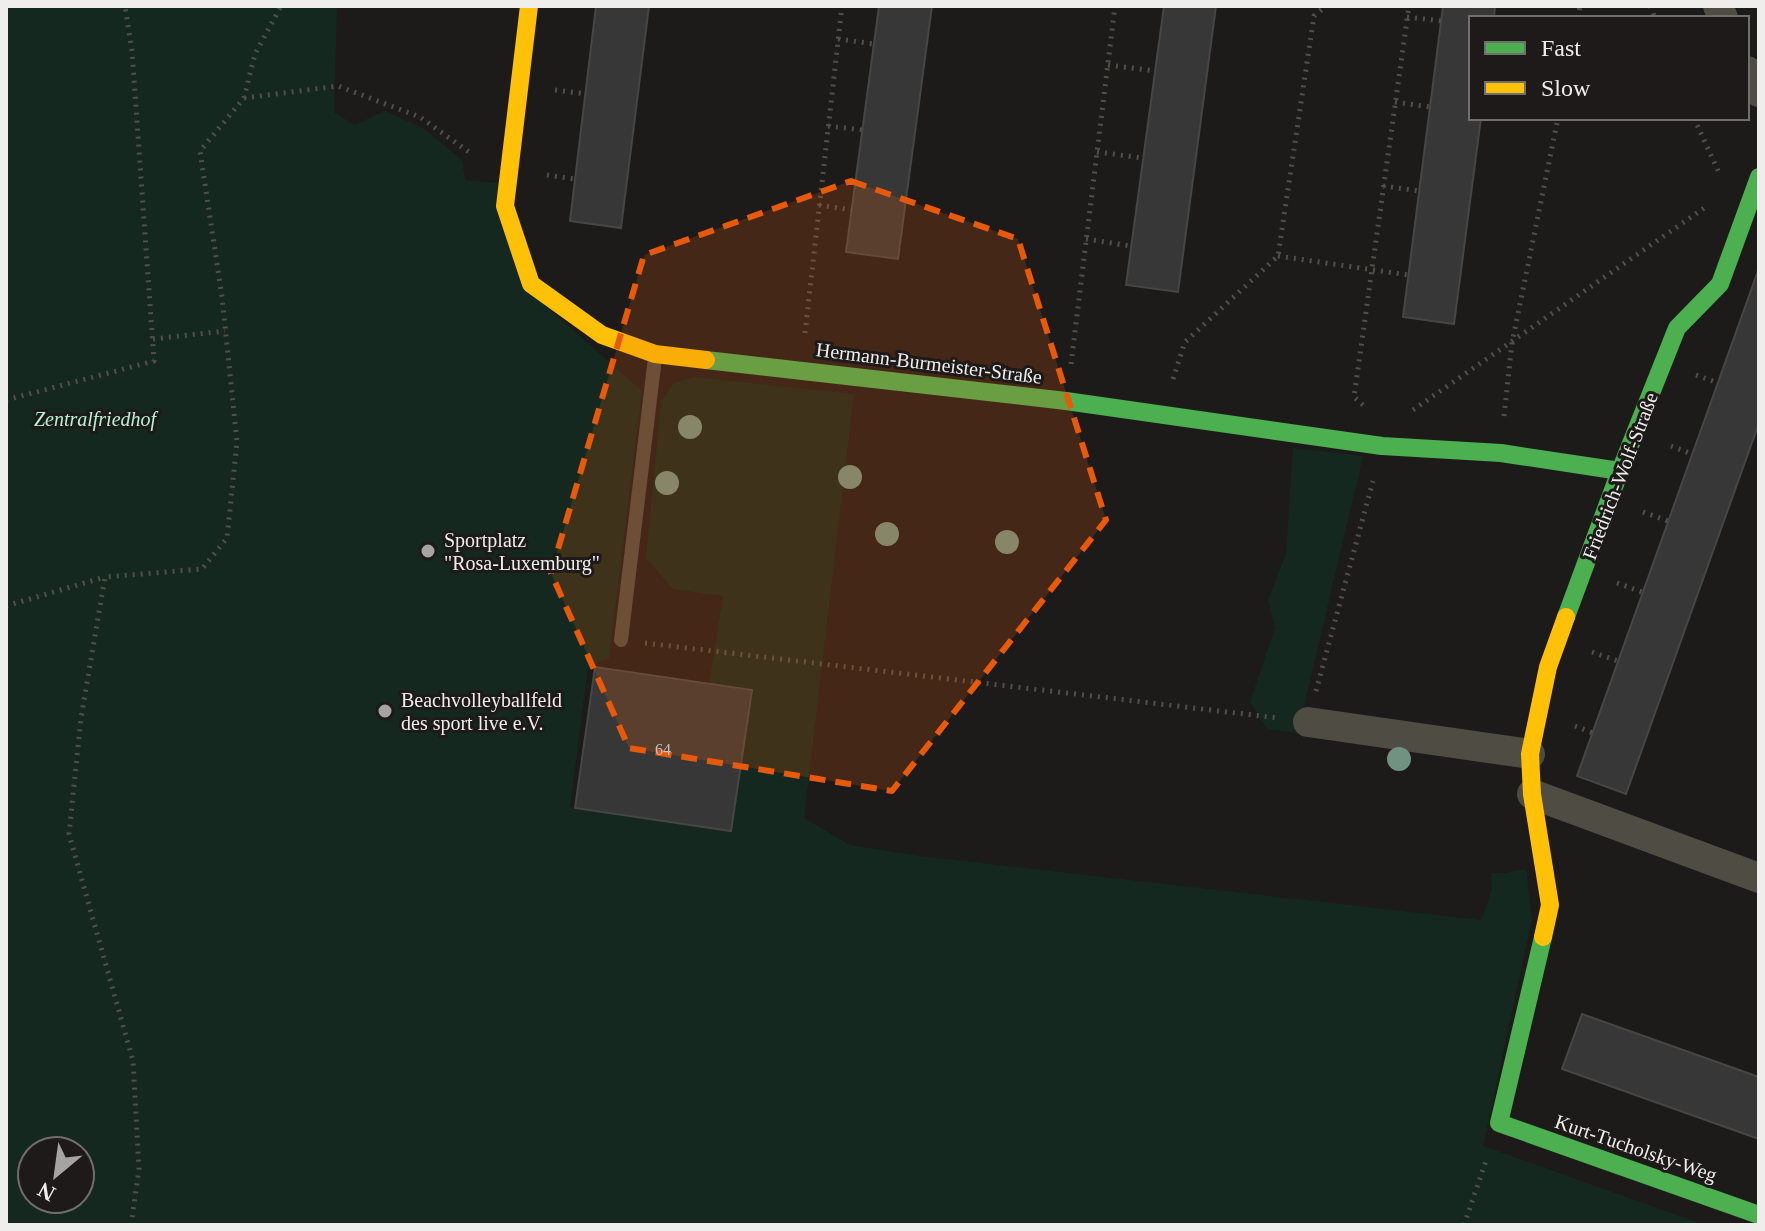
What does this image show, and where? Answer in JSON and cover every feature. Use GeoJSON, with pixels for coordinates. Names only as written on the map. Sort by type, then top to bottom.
{"type":"FeatureCollection","features":[{"type":"Feature","properties":{"kind":"street","name":"Hermann-Burmeister-Straße"},"geometry":{"type":"LineString","coordinates":[[529,6],[505,206],[531,284],[602,335],[655,354],[1066,401],[1382,446],[1501,453],[1620,471]]}},
{"type":"Feature","properties":{"kind":"street"},"geometry":{"type":"LineString","coordinates":[[1749,74],[1759,92]]}},
{"type":"Feature","properties":{"kind":"street","name":"Friedrich-Wolf-Straße"},"geometry":{"type":"LineString","coordinates":[[1499,1123],[1550,905],[1532,794],[1530,754],[1548,667],[1620,471],[1677,328],[1720,284],[1759,177]]}},
{"type":"Feature","properties":{"kind":"street"},"geometry":{"type":"LineString","coordinates":[[1308,722],[1530,754]]}},
{"type":"Feature","properties":{"kind":"street"},"geometry":{"type":"LineString","coordinates":[[1532,794],[1759,878]]}},
{"type":"Feature","properties":{"kind":"street","name":"Kurt-Tucholsky-Weg"},"geometry":{"type":"LineString","coordinates":[[1499,1123],[1759,1215]]}},
{"type":"Feature","properties":{"kind":"lane"},"geometry":{"type":"LineString","coordinates":[[621,640],[655,354]]}},
{"type":"Feature","properties":{"kind":"path"},"geometry":{"type":"LineString","coordinates":[[6,400],[154,361],[132,51],[125,6]]}},
{"type":"Feature","properties":{"kind":"path"},"geometry":{"type":"LineString","coordinates":[[6,606],[105,577],[202,569],[227,538],[237,442],[200,151],[244,98],[255,54],[281,6]]}},
{"type":"Feature","properties":{"kind":"path"},"geometry":{"type":"LineString","coordinates":[[800,370],[842,6]]}},
{"type":"Feature","properties":{"kind":"path"},"geometry":{"type":"LineString","coordinates":[[1066,401],[1115,6]]}},
{"type":"Feature","properties":{"kind":"path"},"geometry":{"type":"LineString","coordinates":[[1162,414],[1185,342],[1278,256],[1314,16],[1326,6]]}},
{"type":"Feature","properties":{"kind":"path"},"geometry":{"type":"LineString","coordinates":[[1365,407],[1354,397],[1409,6]]}},
{"type":"Feature","properties":{"kind":"path"},"geometry":{"type":"LineString","coordinates":[[1407,17],[1441,21]]}},
{"type":"Feature","properties":{"kind":"path"},"geometry":{"type":"LineString","coordinates":[[838,39],[874,44]]}},
{"type":"Feature","properties":{"kind":"path"},"geometry":{"type":"LineString","coordinates":[[1108,65],[1155,71]]}},
{"type":"Feature","properties":{"kind":"path"},"geometry":{"type":"LineString","coordinates":[[244,98],[338,86],[420,117],[488,165],[509,170]]}},
{"type":"Feature","properties":{"kind":"path"},"geometry":{"type":"LineString","coordinates":[[1395,102],[1430,107]]}},
{"type":"Feature","properties":{"kind":"path"},"geometry":{"type":"LineString","coordinates":[[1501,453],[1512,343],[1558,120]]}},
{"type":"Feature","properties":{"kind":"path"},"geometry":{"type":"LineString","coordinates":[[1695,120],[1728,192],[1749,202]]}},
{"type":"Feature","properties":{"kind":"path"},"geometry":{"type":"LineString","coordinates":[[828,126],[863,130]]}},
{"type":"Feature","properties":{"kind":"path"},"geometry":{"type":"LineString","coordinates":[[1097,152],[1143,158]]}},
{"type":"Feature","properties":{"kind":"path"},"geometry":{"type":"LineString","coordinates":[[1383,186],[1419,191]]}},
{"type":"Feature","properties":{"kind":"path"},"geometry":{"type":"LineString","coordinates":[[621,640],[1308,722],[1388,426],[1728,192]]}},
{"type":"Feature","properties":{"kind":"path"},"geometry":{"type":"LineString","coordinates":[[819,205],[852,210]]}},
{"type":"Feature","properties":{"kind":"path"},"geometry":{"type":"LineString","coordinates":[[1086,239],[1131,246]]}},
{"type":"Feature","properties":{"kind":"path"},"geometry":{"type":"LineString","coordinates":[[1278,256],[1408,275]]}},
{"type":"Feature","properties":{"kind":"path"},"geometry":{"type":"LineString","coordinates":[[153,339],[225,331]]}},
{"type":"Feature","properties":{"kind":"path"},"geometry":{"type":"LineString","coordinates":[[105,577],[81,718],[69,834],[133,1061],[139,1169],[131,1225]]}},
{"type":"Feature","properties":{"kind":"path"},"geometry":{"type":"LineString","coordinates":[[1464,1225],[1499,1123]]}},
{"type":"Feature","properties":{"kind":"highlighted area"},"geometry":{"type":"Polygon","coordinates":[[[851,181],[1018,239],[1106,520],[892,791],[629,748],[551,573],[644,255],[851,181]]]}},
{"type":"Feature","properties":{"kind":"green space","name":"Zentralfriedhof"},"geometry":{"type":"Polygon","coordinates":[[[6,6],[337,6],[334,112],[354,125],[385,111],[423,128],[462,160],[465,180],[502,184],[521,284],[642,391],[609,658],[588,667],[570,807],[730,831],[752,690],[709,684],[723,596],[673,589],[646,558],[661,402],[674,383],[695,377],[854,394],[804,818],[850,845],[919,856],[1481,920],[1492,890],[1491,873],[1526,869],[1532,919],[1483,1146],[1705,1225],[6,1225],[6,6]]]}},
{"type":"Feature","properties":{"kind":"green space"},"geometry":{"type":"Polygon","coordinates":[[[1293,448],[1363,456],[1298,732],[1347,740],[1267,729],[1250,702],[1275,628],[1268,600],[1286,553],[1293,448]]]}},
{"type":"Feature","properties":{"kind":"building"},"geometry":{"type":"Polygon","coordinates":[[[596,6],[649,6],[621,228],[570,221],[596,6]]]}},
{"type":"Feature","properties":{"kind":"building"},"geometry":{"type":"Polygon","coordinates":[[[879,6],[932,6],[898,259],[846,252],[879,6]]]}},
{"type":"Feature","properties":{"kind":"building"},"geometry":{"type":"Polygon","coordinates":[[[1164,6],[1216,6],[1178,292],[1126,285],[1164,6]]]}},
{"type":"Feature","properties":{"kind":"building"},"geometry":{"type":"Polygon","coordinates":[[[1443,6],[1495,6],[1494,16],[1469,16],[1469,120],[1481,120],[1454,324],[1403,317],[1443,6]]]}},
{"type":"Feature","properties":{"kind":"building"},"geometry":{"type":"Polygon","coordinates":[[[1759,268],[1759,423],[1626,794],[1577,776],[1759,268]]]}},
{"type":"Feature","properties":{"kind":"building"},"geometry":{"type":"Polygon","coordinates":[[[595,667],[752,690],[731,831],[575,808],[595,667]]]}},
{"type":"Feature","properties":{"kind":"building"},"geometry":{"type":"Polygon","coordinates":[[[1582,1014],[1759,1077],[1759,1139],[1562,1069],[1582,1014]]]}},
{"type":"Feature","properties":{"kind":"traffic: fast"},"geometry":{"type":"LineString","coordinates":[[1566,617],[1677,328],[1720,284],[1759,177]]}},
{"type":"Feature","properties":{"kind":"traffic: fast"},"geometry":{"type":"LineString","coordinates":[[706,360],[1066,401],[1382,446],[1501,453],[1620,471]]}},
{"type":"Feature","properties":{"kind":"traffic: fast"},"geometry":{"type":"LineString","coordinates":[[1543,937],[1499,1123],[1759,1215]]}},
{"type":"Feature","properties":{"kind":"traffic: slow"},"geometry":{"type":"LineString","coordinates":[[529,6],[505,206],[531,284],[602,335],[655,354],[706,360]]}},
{"type":"Feature","properties":{"kind":"traffic: slow"},"geometry":{"type":"LineString","coordinates":[[1543,937],[1550,905],[1532,794],[1530,754],[1548,667],[1566,617]]}},
{"type":"Feature","properties":{"kind":"place","name":"Sportplatz \"Rosa-Luxemburg\""},"geometry":{"type":"Point","coordinates":[428,551]}},
{"type":"Feature","properties":{"kind":"place","name":"Beachvolleyballfeld des sport live e.V."},"geometry":{"type":"Point","coordinates":[385,711]}}]}
